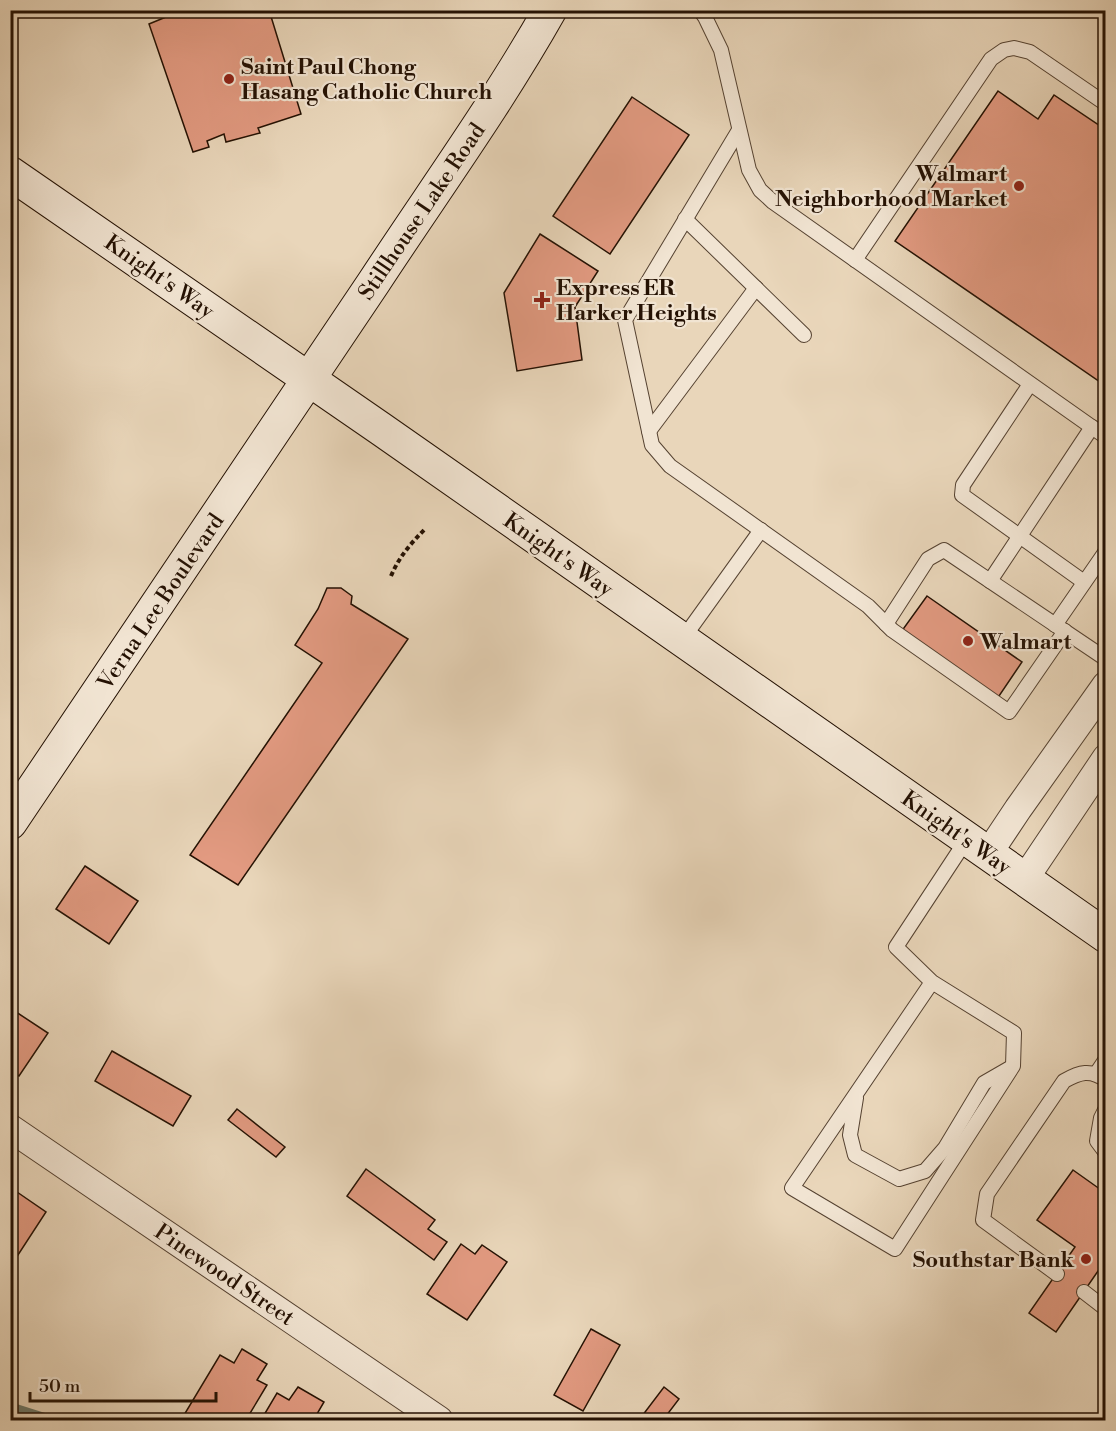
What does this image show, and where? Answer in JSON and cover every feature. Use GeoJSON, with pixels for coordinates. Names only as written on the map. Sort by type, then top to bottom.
{"type":"FeatureCollection","features":[{"type":"Feature","properties":{"kind":"main road","name":"Stillhouse Lake Road"},"geometry":{"type":"LineString","coordinates":[[310,380],[471,137],[533,41],[550,10]]}},
{"type":"Feature","properties":{"kind":"main road","name":"Knight's Way"},"geometry":{"type":"LineString","coordinates":[[10,173],[1106,936]]}},
{"type":"Feature","properties":{"kind":"main road","name":"Verna Lee Boulevard"},"geometry":{"type":"LineString","coordinates":[[10,823],[310,380]]}},
{"type":"Feature","properties":{"kind":"street"},"geometry":{"type":"LineString","coordinates":[[978,847],[1106,685]]}},
{"type":"Feature","properties":{"kind":"street"},"geometry":{"type":"LineString","coordinates":[[1024,880],[1106,758]]}},
{"type":"Feature","properties":{"kind":"street","name":"Pinewood Street"},"geometry":{"type":"LineString","coordinates":[[10,1128],[439,1420]]}},
{"type":"Feature","properties":{"kind":"lane"},"geometry":{"type":"LineString","coordinates":[[700,10],[721,50],[749,170],[760,190],[773,202],[1106,437]]}},
{"type":"Feature","properties":{"kind":"lane"},"geometry":{"type":"LineString","coordinates":[[855,260],[991,59],[1004,50],[1014,48],[1030,52],[1106,104]]}},
{"type":"Feature","properties":{"kind":"lane"},"geometry":{"type":"LineString","coordinates":[[739,130],[625,320],[651,446],[670,466],[868,606],[886,624],[1009,712],[1060,628],[1084,582],[1106,551]]}},
{"type":"Feature","properties":{"kind":"lane"},"geometry":{"type":"LineString","coordinates":[[685,219],[804,335]]}},
{"type":"Feature","properties":{"kind":"lane"},"geometry":{"type":"LineString","coordinates":[[649,431],[756,288]]}},
{"type":"Feature","properties":{"kind":"lane"},"geometry":{"type":"LineString","coordinates":[[1030,384],[963,485],[962,495],[1084,582]]}},
{"type":"Feature","properties":{"kind":"lane"},"geometry":{"type":"LineString","coordinates":[[990,581],[1092,427]]}},
{"type":"Feature","properties":{"kind":"lane"},"geometry":{"type":"LineString","coordinates":[[682,640],[761,531]]}},
{"type":"Feature","properties":{"kind":"lane"},"geometry":{"type":"LineString","coordinates":[[886,624],[927,559],[944,550],[1106,659]]}},
{"type":"Feature","properties":{"kind":"lane"},"geometry":{"type":"LineString","coordinates":[[932,982],[792,1188],[895,1250],[1013,1066],[1014,1033],[932,982],[896,947],[978,847]]}},
{"type":"Feature","properties":{"kind":"lane"},"geometry":{"type":"LineString","coordinates":[[1057,1274],[983,1220],[987,1194],[1064,1081],[1080,1072],[1101,1077],[1106,1059]]}},
{"type":"Feature","properties":{"kind":"lane"},"geometry":{"type":"LineString","coordinates":[[857,1094],[850,1135],[855,1155],[899,1179],[925,1171],[945,1148],[984,1083],[1013,1066]]}},
{"type":"Feature","properties":{"kind":"lane"},"geometry":{"type":"LineString","coordinates":[[1106,1108],[1101,1118],[1097,1141],[1106,1153]]}},
{"type":"Feature","properties":{"kind":"lane"},"geometry":{"type":"LineString","coordinates":[[1083,1292],[1106,1309]]}},
{"type":"Feature","properties":{"kind":"path"},"geometry":{"type":"LineString","coordinates":[[391,576],[408,546],[426,528]]}},
{"type":"Feature","properties":{"kind":"building","name":"Saint Paul Chong Hasang Catholic Church"},"geometry":{"type":"Polygon","coordinates":[[[183,10],[269,10],[301,114],[258,128],[260,133],[226,142],[224,134],[207,141],[209,147],[193,152],[149,24],[183,10]]]}},
{"type":"Feature","properties":{"kind":"building","name":"Walmart Neighborhood Market"},"geometry":{"type":"Polygon","coordinates":[[[998,91],[1038,119],[1054,95],[1106,130],[1106,386],[895,241],[998,91]]]}},
{"type":"Feature","properties":{"kind":"building"},"geometry":{"type":"Polygon","coordinates":[[[632,97],[689,135],[610,254],[553,216],[632,97]]]}},
{"type":"Feature","properties":{"kind":"building","name":"Express ER Harker Heights"},"geometry":{"type":"Polygon","coordinates":[[[540,234],[598,271],[575,307],[582,360],[517,371],[504,293],[540,234]]]}},
{"type":"Feature","properties":{"kind":"building"},"geometry":{"type":"Polygon","coordinates":[[[327,588],[341,588],[352,596],[351,604],[408,639],[238,885],[190,855],[322,663],[295,645],[318,609],[327,588]]]}},
{"type":"Feature","properties":{"kind":"building"},"geometry":{"type":"Polygon","coordinates":[[[927,596],[1022,662],[997,699],[901,632],[927,596]]]}},
{"type":"Feature","properties":{"kind":"building"},"geometry":{"type":"Polygon","coordinates":[[[85,866],[138,901],[109,944],[56,909],[85,866]]]}},
{"type":"Feature","properties":{"kind":"building"},"geometry":{"type":"Polygon","coordinates":[[[10,1008],[48,1033],[19,1076],[10,1071],[10,1008]]]}},
{"type":"Feature","properties":{"kind":"building"},"geometry":{"type":"Polygon","coordinates":[[[112,1051],[191,1096],[173,1126],[95,1081],[112,1051]]]}},
{"type":"Feature","properties":{"kind":"building"},"geometry":{"type":"Polygon","coordinates":[[[237,1109],[285,1147],[276,1157],[228,1120],[237,1109]]]}},
{"type":"Feature","properties":{"kind":"building"},"geometry":{"type":"Polygon","coordinates":[[[366,1169],[435,1220],[428,1229],[447,1242],[434,1260],[347,1196],[366,1169]]]}},
{"type":"Feature","properties":{"kind":"building","name":"Southstar Bank"},"geometry":{"type":"Polygon","coordinates":[[[1073,1170],[1104,1192],[1106,1191],[1106,1276],[1098,1271],[1056,1332],[1029,1313],[1075,1247],[1037,1220],[1073,1170]]]}},
{"type":"Feature","properties":{"kind":"building"},"geometry":{"type":"Polygon","coordinates":[[[17,1192],[46,1212],[16,1258],[10,1255],[10,1202],[17,1192]]]}},
{"type":"Feature","properties":{"kind":"building"},"geometry":{"type":"Polygon","coordinates":[[[461,1244],[475,1254],[482,1245],[507,1262],[467,1320],[427,1294],[461,1244]]]}},
{"type":"Feature","properties":{"kind":"building"},"geometry":{"type":"Polygon","coordinates":[[[591,1329],[620,1345],[583,1411],[554,1395],[591,1329]]]}},
{"type":"Feature","properties":{"kind":"building"},"geometry":{"type":"Polygon","coordinates":[[[242,1349],[267,1364],[257,1380],[267,1385],[246,1420],[193,1420],[184,1415],[220,1355],[234,1363],[242,1349]]]}},
{"type":"Feature","properties":{"kind":"building"},"geometry":{"type":"Polygon","coordinates":[[[298,1387],[324,1402],[314,1419],[317,1420],[261,1420],[277,1393],[289,1400],[298,1387]]]}},
{"type":"Feature","properties":{"kind":"building"},"geometry":{"type":"Polygon","coordinates":[[[664,1387],[679,1399],[663,1420],[639,1420],[664,1387]]]}},
{"type":"Feature","properties":{"kind":"waterway"},"geometry":{"type":"LineString","coordinates":[[10,1406],[54,1420]]}},
{"type":"Feature","properties":{"kind":"place","name":"Saint Paul Chong Hasang Catholic Church"},"geometry":{"type":"Point","coordinates":[229,79]}},
{"type":"Feature","properties":{"kind":"place","name":"Walmart Neighborhood Market"},"geometry":{"type":"Point","coordinates":[1019,186]}},
{"type":"Feature","properties":{"kind":"place","name":"Express ER Harker Heights"},"geometry":{"type":"Point","coordinates":[542,300]}},
{"type":"Feature","properties":{"kind":"place","name":"Walmart"},"geometry":{"type":"Point","coordinates":[968,641]}},
{"type":"Feature","properties":{"kind":"place","name":"Southstar Bank"},"geometry":{"type":"Point","coordinates":[1086,1259]}}]}
